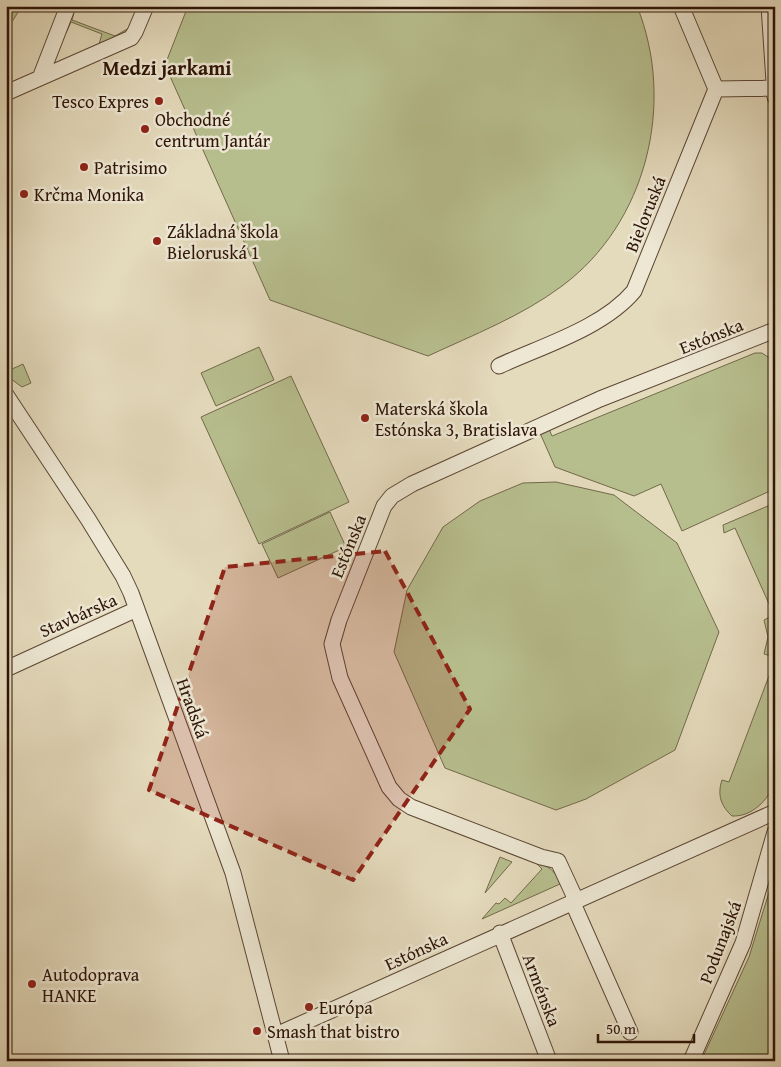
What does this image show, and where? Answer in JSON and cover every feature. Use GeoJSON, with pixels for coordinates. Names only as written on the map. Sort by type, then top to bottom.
{"type":"FeatureCollection","features":[{"type":"Feature","properties":{"kind":"street"},"geometry":{"type":"LineString","coordinates":[[40,78],[68,6]]}},
{"type":"Feature","properties":{"kind":"street"},"geometry":{"type":"LineString","coordinates":[[6,94],[131,38],[146,6]]}},
{"type":"Feature","properties":{"kind":"street"},"geometry":{"type":"LineString","coordinates":[[681,6],[716,89],[774,92],[769,6]]}},
{"type":"Feature","properties":{"kind":"street","name":"Bieloruská"},"geometry":{"type":"LineString","coordinates":[[498,366],[603,319],[623,304],[634,291],[716,89]]}},
{"type":"Feature","properties":{"kind":"street","name":"Estónska"},"geometry":{"type":"LineString","coordinates":[[630,1032],[558,861],[541,857],[411,807],[394,794],[340,678],[332,644],[339,620],[376,524],[392,496],[412,484],[586,405],[775,330]]}},
{"type":"Feature","properties":{"kind":"street","name":"Hradská"},"geometry":{"type":"LineString","coordinates":[[6,396],[46,453],[102,540],[123,576],[137,609],[233,873],[282,1061]]}},
{"type":"Feature","properties":{"kind":"street","name":"Stavbárska"},"geometry":{"type":"LineString","coordinates":[[6,669],[137,609]]}},
{"type":"Feature","properties":{"kind":"street","name":"Estónska"},"geometry":{"type":"LineString","coordinates":[[276,1035],[500,933],[775,812]]}},
{"type":"Feature","properties":{"kind":"street","name":"Podunajská"},"geometry":{"type":"LineString","coordinates":[[690,1061],[743,943],[775,832]]}},
{"type":"Feature","properties":{"kind":"street","name":"Arménska"},"geometry":{"type":"LineString","coordinates":[[500,933],[550,1061]]}},
{"type":"Feature","properties":{"kind":"highlighted area"},"geometry":{"type":"Polygon","coordinates":[[[385,551],[470,709],[353,880],[149,790],[225,567],[385,551]]]}},
{"type":"Feature","properties":{"kind":"green space"},"geometry":{"type":"Polygon","coordinates":[[[6,6],[22,6],[6,31],[6,6]]]}},
{"type":"Feature","properties":{"kind":"green space"},"geometry":{"type":"Polygon","coordinates":[[[188,6],[637,6],[648,43],[654,82],[653,121],[646,159],[633,195],[615,229],[591,260],[562,286],[514,316],[428,356],[270,300],[165,65],[188,6]]]}},
{"type":"Feature","properties":{"kind":"green space"},"geometry":{"type":"Polygon","coordinates":[[[73,8],[75,9],[72,20],[115,36],[129,28],[129,32],[99,44],[102,34],[71,22],[66,33],[64,32],[73,8]]]}},
{"type":"Feature","properties":{"kind":"green space"},"geometry":{"type":"Polygon","coordinates":[[[259,347],[274,380],[216,406],[201,373],[259,347]]]}},
{"type":"Feature","properties":{"kind":"green space"},"geometry":{"type":"Polygon","coordinates":[[[755,353],[762,353],[771,359],[769,408],[775,430],[775,501],[770,491],[682,531],[661,484],[634,496],[555,467],[540,433],[549,429],[552,436],[755,353]]]}},
{"type":"Feature","properties":{"kind":"green space"},"geometry":{"type":"Polygon","coordinates":[[[23,364],[31,383],[22,387],[7,376],[10,370],[23,364]]]}},
{"type":"Feature","properties":{"kind":"green space"},"geometry":{"type":"Polygon","coordinates":[[[291,376],[349,502],[259,544],[201,417],[291,376]]]}},
{"type":"Feature","properties":{"kind":"green space"},"geometry":{"type":"Polygon","coordinates":[[[556,482],[614,495],[677,543],[719,632],[675,750],[586,799],[556,810],[445,768],[394,652],[407,590],[443,527],[480,501],[523,483],[556,482]]]}},
{"type":"Feature","properties":{"kind":"green space"},"geometry":{"type":"Polygon","coordinates":[[[775,503],[775,657],[764,654],[768,637],[764,620],[774,615],[735,528],[724,533],[723,525],[775,503]]]}},
{"type":"Feature","properties":{"kind":"green space"},"geometry":{"type":"Polygon","coordinates":[[[330,512],[346,547],[278,578],[262,544],[330,512]]]}},
{"type":"Feature","properties":{"kind":"green space"},"geometry":{"type":"Polygon","coordinates":[[[775,660],[775,783],[764,801],[753,810],[739,816],[732,816],[721,800],[722,780],[729,782],[775,660]]]}},
{"type":"Feature","properties":{"kind":"green space"},"geometry":{"type":"Polygon","coordinates":[[[500,857],[512,862],[485,893],[500,857]]]}},
{"type":"Feature","properties":{"kind":"green space"},"geometry":{"type":"Polygon","coordinates":[[[536,863],[551,870],[560,884],[482,919],[496,903],[499,904],[505,898],[511,903],[542,869],[536,863]]]}},
{"type":"Feature","properties":{"kind":"green space"},"geometry":{"type":"Polygon","coordinates":[[[775,873],[775,1055],[772,1061],[701,1061],[749,957],[775,873]]]}},
{"type":"Feature","properties":{"kind":"place","name":"Tesco Expres"},"geometry":{"type":"Point","coordinates":[159,101]}},
{"type":"Feature","properties":{"kind":"place","name":"Obchodné centrum Jantár"},"geometry":{"type":"Point","coordinates":[145,129]}},
{"type":"Feature","properties":{"kind":"place","name":"Patrisimo"},"geometry":{"type":"Point","coordinates":[84,167]}},
{"type":"Feature","properties":{"kind":"place","name":"Krčma Monika"},"geometry":{"type":"Point","coordinates":[24,194]}},
{"type":"Feature","properties":{"kind":"place","name":"Základná škola Bieloruská 1"},"geometry":{"type":"Point","coordinates":[157,241]}},
{"type":"Feature","properties":{"kind":"place","name":"Materská škola Estónska 3, Bratislava"},"geometry":{"type":"Point","coordinates":[365,418]}},
{"type":"Feature","properties":{"kind":"place","name":"Autodoprava HANKE"},"geometry":{"type":"Point","coordinates":[32,984]}},
{"type":"Feature","properties":{"kind":"place","name":"Európa"},"geometry":{"type":"Point","coordinates":[309,1007]}},
{"type":"Feature","properties":{"kind":"place","name":"Smash that bistro"},"geometry":{"type":"Point","coordinates":[257,1031]}},
{"type":"Feature","properties":{"kind":"district","name":"Medzi jarkami"},"geometry":{"type":"Point","coordinates":[167,67]}}]}
